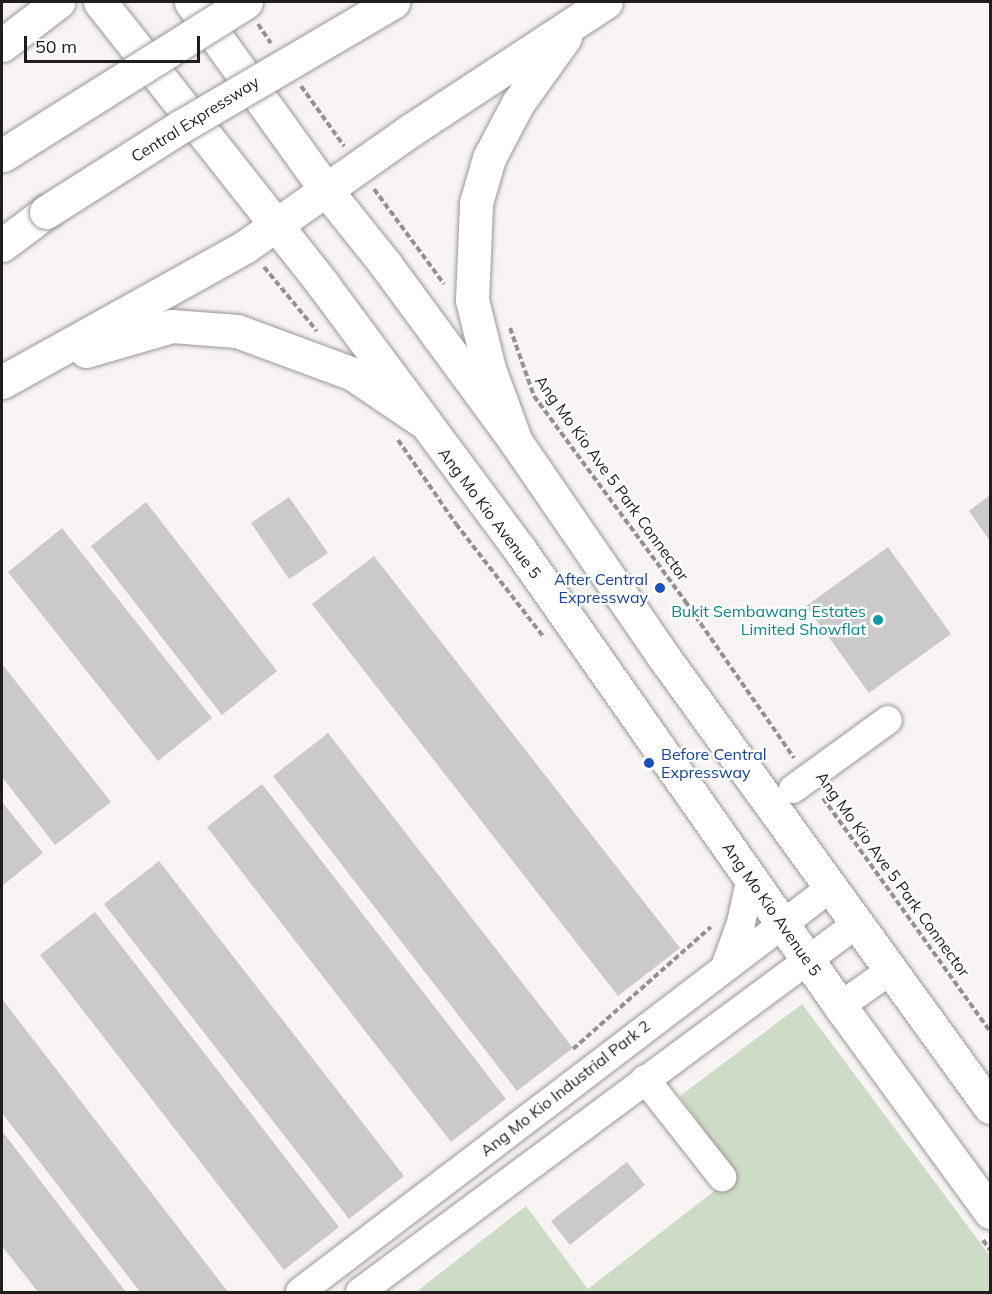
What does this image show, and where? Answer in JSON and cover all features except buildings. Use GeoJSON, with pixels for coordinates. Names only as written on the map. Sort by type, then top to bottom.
{"type":"FeatureCollection","features":[{"type":"Feature","properties":{"kind":"main road"},"geometry":{"type":"LineString","coordinates":[[2,45],[58,2]]}},
{"type":"Feature","properties":{"kind":"main road","name":"Ang Mo Kio Avenue 5"},"geometry":{"type":"LineString","coordinates":[[100,2],[274,226],[324,286],[406,425],[520,550],[840,1006],[990,1212]]}},
{"type":"Feature","properties":{"kind":"main road"},"geometry":{"type":"LineString","coordinates":[[191,2],[326,190],[386,265],[516,442],[670,666],[833,886],[990,1107]]}},
{"type":"Feature","properties":{"kind":"main road"},"geometry":{"type":"LineString","coordinates":[[2,156],[246,2]]}},
{"type":"Feature","properties":{"kind":"main road","name":"Central Expressway"},"geometry":{"type":"LineString","coordinates":[[2,245],[46,212],[180,127],[393,2]]}},
{"type":"Feature","properties":{"kind":"main road"},"geometry":{"type":"LineString","coordinates":[[2,382],[246,246],[358,167],[606,2]]}},
{"type":"Feature","properties":{"kind":"main road"},"geometry":{"type":"LineString","coordinates":[[516,442],[489,369],[472,300],[476,203],[489,158],[518,103],[576,22]]}},
{"type":"Feature","properties":{"kind":"main road"},"geometry":{"type":"LineString","coordinates":[[32,366],[172,326],[237,331],[353,374],[406,425]]}},
{"type":"Feature","properties":{"kind":"street"},"geometry":{"type":"LineString","coordinates":[[800,784],[888,720]]}},
{"type":"Feature","properties":{"kind":"street"},"geometry":{"type":"LineString","coordinates":[[725,967],[743,917],[751,877]]}},
{"type":"Feature","properties":{"kind":"street","name":"Ang Mo Kio Industrial Park 2"},"geometry":{"type":"LineString","coordinates":[[300,1293],[833,886]]}},
{"type":"Feature","properties":{"kind":"street"},"geometry":{"type":"LineString","coordinates":[[360,1293],[645,1079],[810,962],[858,923]]}},
{"type":"Feature","properties":{"kind":"street"},"geometry":{"type":"LineString","coordinates":[[840,1006],[891,970]]}},
{"type":"Feature","properties":{"kind":"street"},"geometry":{"type":"LineString","coordinates":[[645,1079],[722,1177]]}},
{"type":"Feature","properties":{"kind":"path"},"geometry":{"type":"LineString","coordinates":[[358,167],[448,288],[472,300]]}},
{"type":"Feature","properties":{"kind":"path"},"geometry":{"type":"LineString","coordinates":[[246,246],[325,340]]}},
{"type":"Feature","properties":{"kind":"path","name":"Ang Mo Kio Ave 5 Park Connector"},"geometry":{"type":"LineString","coordinates":[[510,325],[534,396],[685,601],[800,784],[990,1031]]}},
{"type":"Feature","properties":{"kind":"path"},"geometry":{"type":"LineString","coordinates":[[406,425],[456,524],[551,645]]}},
{"type":"Feature","properties":{"kind":"green space"},"geometry":{"type":"Polygon","coordinates":[[[802,1004],[990,1256],[990,1292],[416,1292],[526,1206],[588,1289],[735,1175],[680,1096],[802,1004]]]}},
{"type":"Feature","properties":{"kind":"place","name":"After Central Expressway"},"geometry":{"type":"Point","coordinates":[660,588]}},
{"type":"Feature","properties":{"kind":"place","name":"Bukit Sembawang Estates Limited Showflat"},"geometry":{"type":"Point","coordinates":[878,620]}},
{"type":"Feature","properties":{"kind":"place","name":"Before Central Expressway"},"geometry":{"type":"Point","coordinates":[649,763]}}]}
